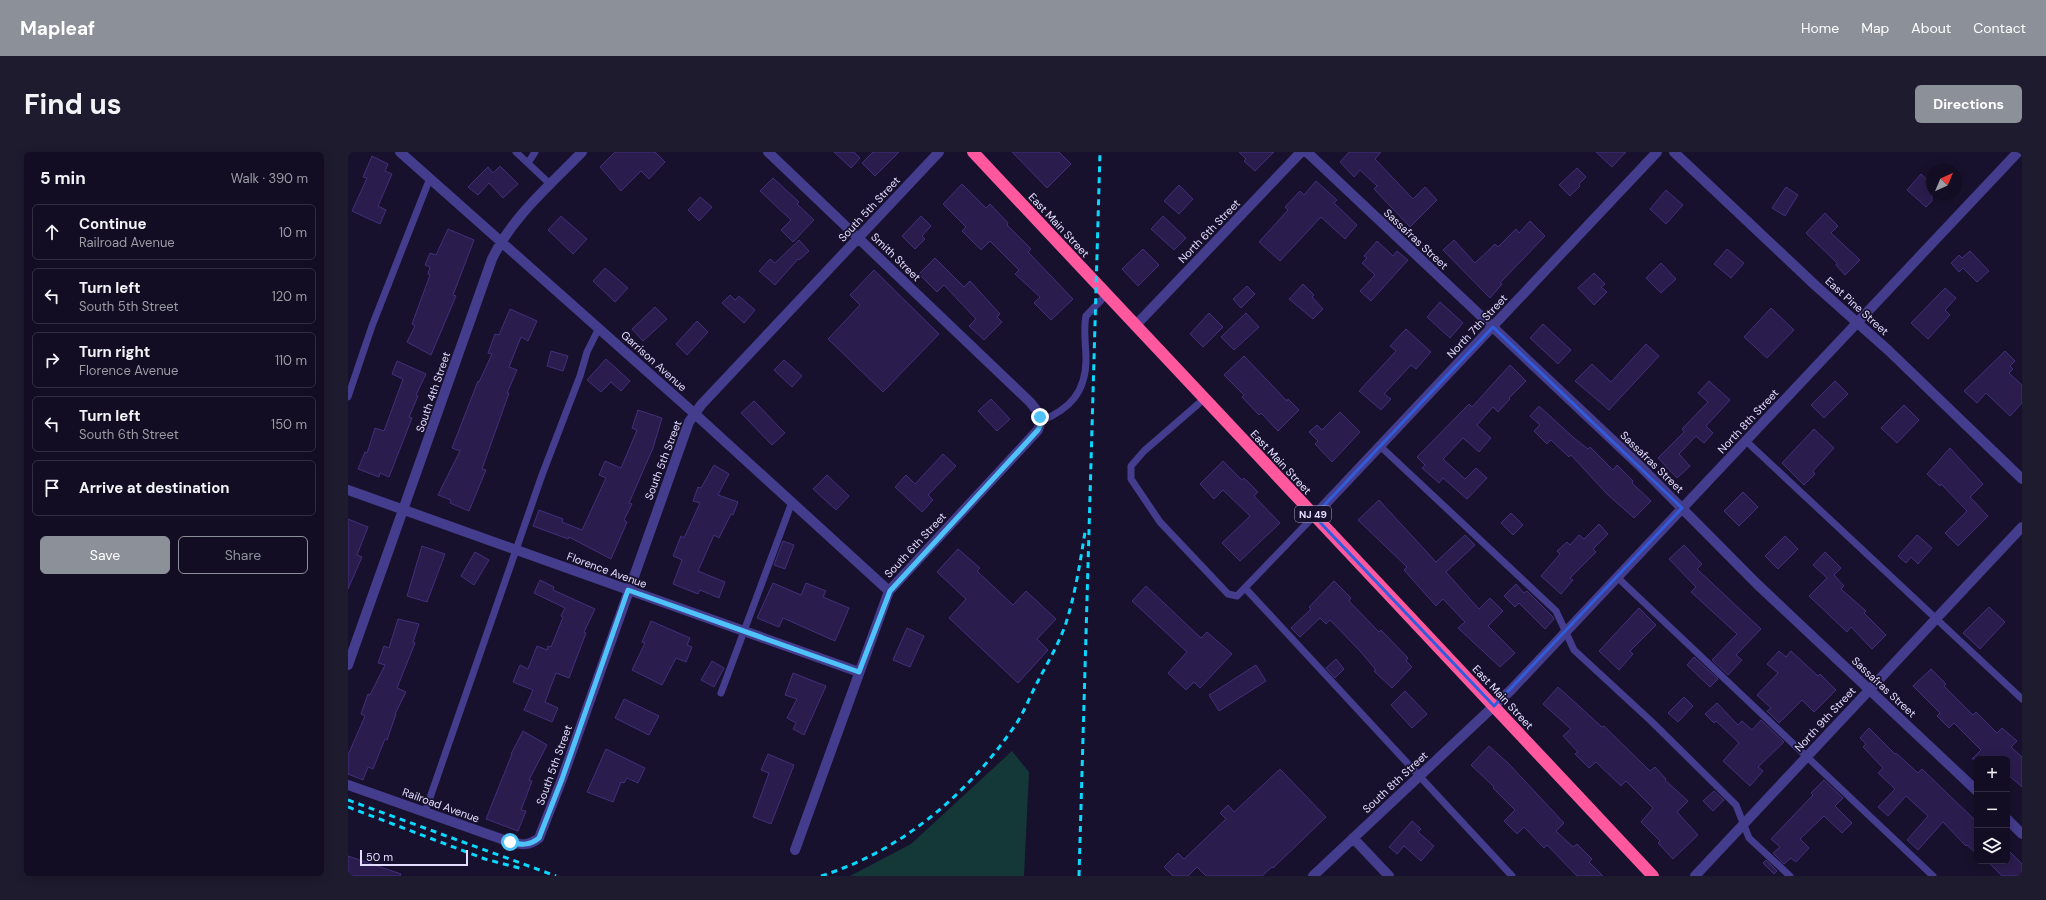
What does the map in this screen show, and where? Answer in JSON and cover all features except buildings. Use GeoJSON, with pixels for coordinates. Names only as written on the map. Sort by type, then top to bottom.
{"type":"FeatureCollection","features":[{"type":"Feature","properties":{"kind":"highway","name":"East Main Street"},"geometry":{"type":"LineString","coordinates":[[973,152],[1653,876]]}},
{"type":"Feature","properties":{"kind":"street","name":"Garrison Avenue"},"geometry":{"type":"LineString","coordinates":[[400,152],[695,414],[890,591]]}},
{"type":"Feature","properties":{"kind":"street","name":"South 4th Street"},"geometry":{"type":"LineString","coordinates":[[348,665],[492,259],[501,241],[513,224],[582,152]]}},
{"type":"Feature","properties":{"kind":"street","name":"Smith Street"},"geometry":{"type":"LineString","coordinates":[[768,152],[1030,402],[1041,421]]}},
{"type":"Feature","properties":{"kind":"street","name":"South 5th Street"},"geometry":{"type":"LineString","coordinates":[[526,845],[539,838],[562,779],[682,437],[695,414],[939,152]]}},
{"type":"Feature","properties":{"kind":"street","name":"North 6th Street"},"geometry":{"type":"LineString","coordinates":[[1135,326],[1301,152]]}},
{"type":"Feature","properties":{"kind":"street","name":"Sassafras Street"},"geometry":{"type":"LineString","coordinates":[[1307,152],[1639,465],[1757,584],[1974,788]]}},
{"type":"Feature","properties":{"kind":"street","name":"North 7th Street"},"geometry":{"type":"LineString","coordinates":[[1314,516],[1657,152]]}},
{"type":"Feature","properties":{"kind":"street","name":"East Pine Street"},"geometry":{"type":"LineString","coordinates":[[1674,152],[1858,323],[2022,479]]}},
{"type":"Feature","properties":{"kind":"street","name":"North 8th Street"},"geometry":{"type":"LineString","coordinates":[[1494,706],[1566,632],[2018,152]]}},
{"type":"Feature","properties":{"kind":"street","name":"South 6th Street"},"geometry":{"type":"LineString","coordinates":[[795,850],[859,672],[890,591],[1038,430],[1041,421]]}},
{"type":"Feature","properties":{"kind":"street","name":"Florence Avenue"},"geometry":{"type":"LineString","coordinates":[[348,490],[859,672]]}},
{"type":"Feature","properties":{"kind":"street","name":"North 9th Street"},"geometry":{"type":"LineString","coordinates":[[1695,876],[2022,527]]}},
{"type":"Feature","properties":{"kind":"street","name":"South 8th Street"},"geometry":{"type":"LineString","coordinates":[[1313,876],[1494,706]]}},
{"type":"Feature","properties":{"kind":"street","name":"Railroad Avenue"},"geometry":{"type":"LineString","coordinates":[[348,784],[510,842],[526,845]]}},
{"type":"Feature","properties":{"kind":"street"},"geometry":{"type":"LineString","coordinates":[[2010,822],[2022,834]]}},
{"type":"Feature","properties":{"kind":"street"},"geometry":{"type":"LineString","coordinates":[[1353,838],[1389,876]]}},
{"type":"Feature","properties":{"kind":"lane"},"geometry":{"type":"LineString","coordinates":[[516,152],[551,185]]}},
{"type":"Feature","properties":{"kind":"lane"},"geometry":{"type":"LineString","coordinates":[[528,163],[535,152]]}},
{"type":"Feature","properties":{"kind":"lane"},"geometry":{"type":"LineString","coordinates":[[348,396],[372,326],[430,178]]}},
{"type":"Feature","properties":{"kind":"lane"},"geometry":{"type":"LineString","coordinates":[[1041,421],[1058,414],[1068,406],[1084,379],[1086,360],[1086,316],[1106,295]]}},
{"type":"Feature","properties":{"kind":"lane"},"geometry":{"type":"LineString","coordinates":[[425,812],[542,475],[580,376],[587,352],[599,328]]}},
{"type":"Feature","properties":{"kind":"lane"},"geometry":{"type":"LineString","coordinates":[[1204,399],[1144,451],[1131,466],[1131,479],[1160,522],[1228,594],[1237,596],[1314,516]]}},
{"type":"Feature","properties":{"kind":"lane"},"geometry":{"type":"LineString","coordinates":[[1746,441],[2022,699]]}},
{"type":"Feature","properties":{"kind":"lane"},"geometry":{"type":"LineString","coordinates":[[1380,446],[1556,611],[1574,650],[1651,721],[1736,805],[1749,838],[1790,876]]}},
{"type":"Feature","properties":{"kind":"lane"},"geometry":{"type":"LineString","coordinates":[[721,693],[792,502]]}},
{"type":"Feature","properties":{"kind":"lane"},"geometry":{"type":"LineString","coordinates":[[1617,577],[1933,876]]}},
{"type":"Feature","properties":{"kind":"lane"},"geometry":{"type":"LineString","coordinates":[[1244,588],[1512,876]]}},
{"type":"Feature","properties":{"kind":"highlighted area"},"geometry":{"type":"Polygon","coordinates":[[[1493,327],[1682,508],[1494,706],[1314,516],[1493,327]]]}},
{"type":"Feature","properties":{"kind":"green space"},"geometry":{"type":"Polygon","coordinates":[[[1012,751],[1029,772],[1024,876],[850,876],[911,844],[1012,751]]]}},
{"type":"Feature","properties":{"kind":"railway"},"geometry":{"type":"LineString","coordinates":[[1079,876],[1100,152]]}},
{"type":"Feature","properties":{"kind":"railway"},"geometry":{"type":"LineString","coordinates":[[821,876],[878,852],[905,836],[930,818],[953,797],[995,752],[1021,716],[1065,626],[1069,615],[1085,532]]}},
{"type":"Feature","properties":{"kind":"railway"},"geometry":{"type":"LineString","coordinates":[[348,800],[556,876]]}},
{"type":"Feature","properties":{"kind":"railway"},"geometry":{"type":"LineString","coordinates":[[348,807],[485,859],[523,869]]}},
{"type":"Feature","properties":{"kind":"route"},"geometry":{"type":"LineString","coordinates":[[510,842],[526,845],[539,838],[562,779],[628,590],[859,672],[890,591],[1038,430],[1041,421],[1040,417]]}}]}
